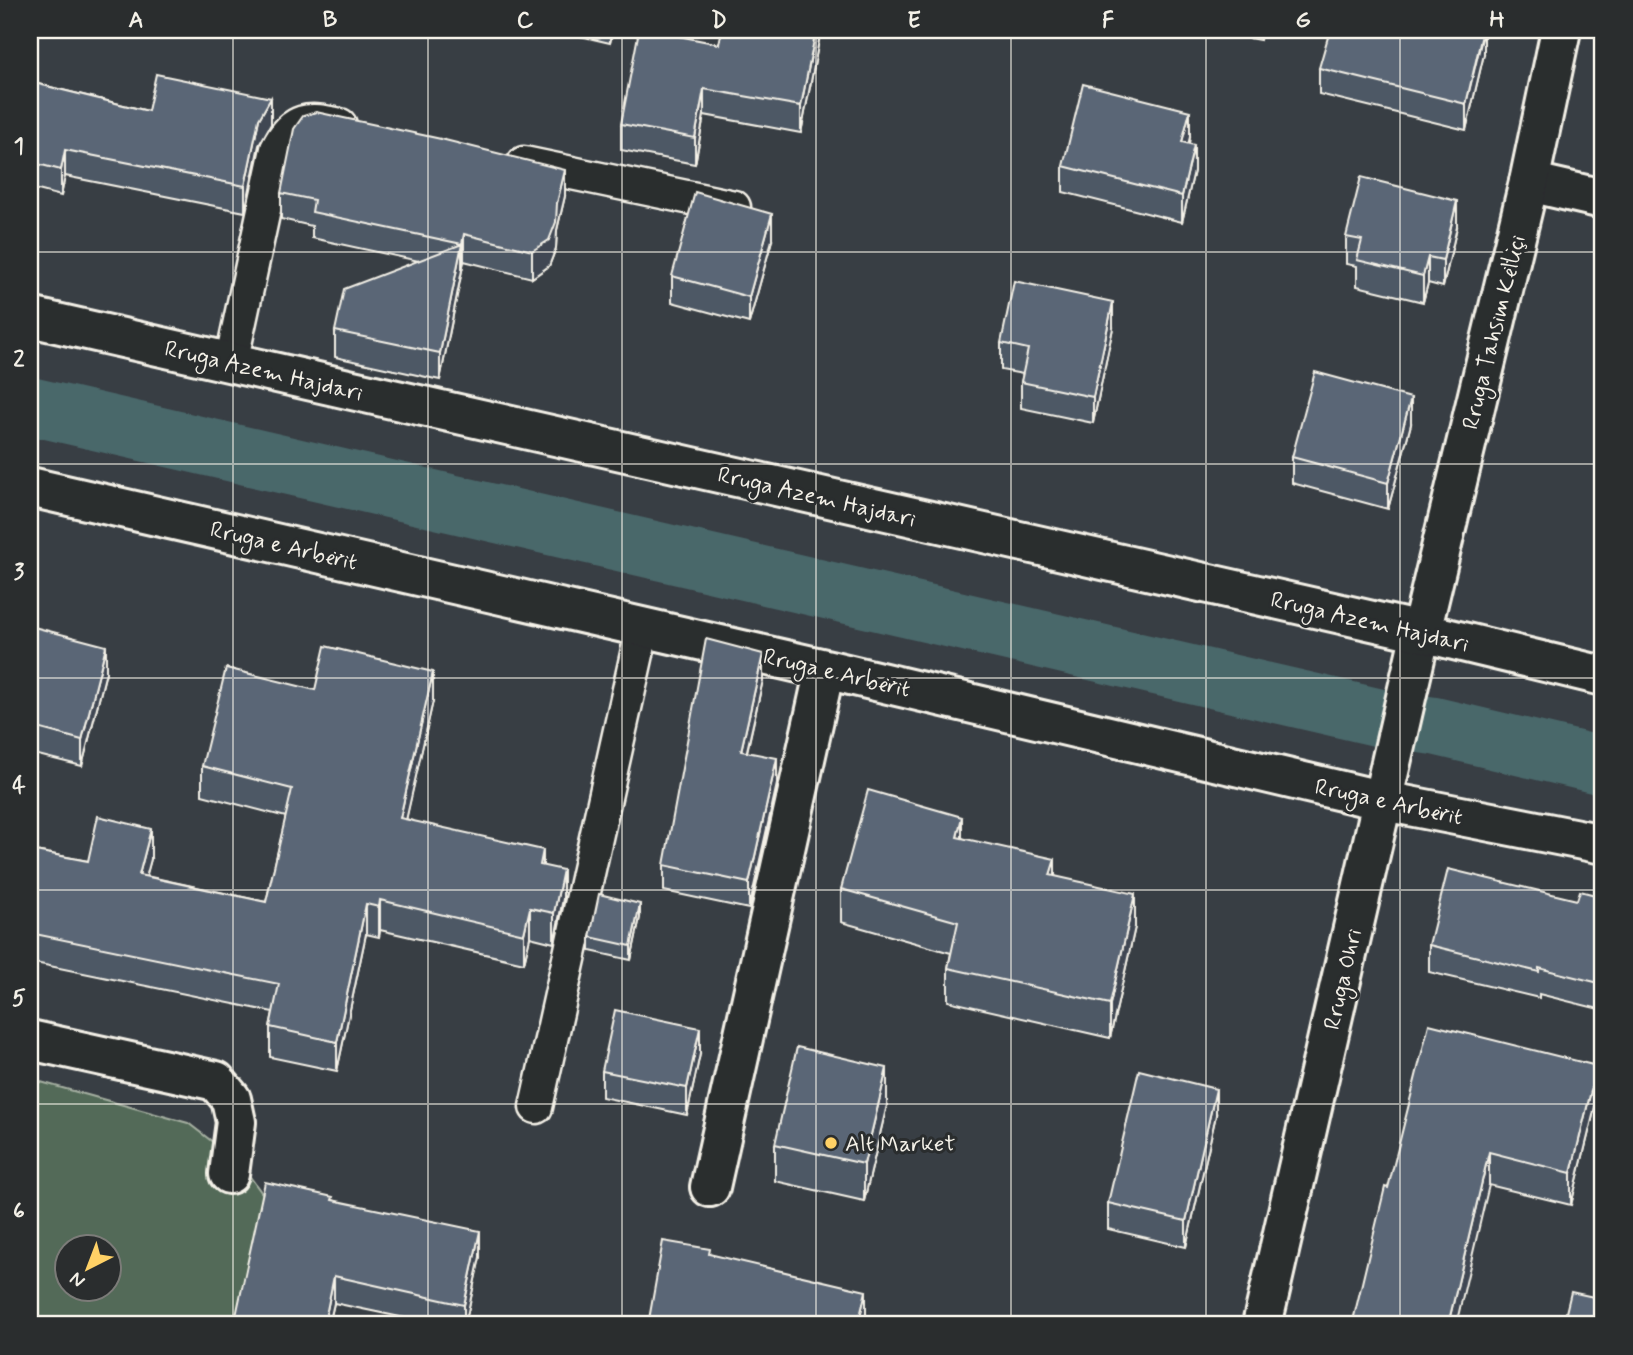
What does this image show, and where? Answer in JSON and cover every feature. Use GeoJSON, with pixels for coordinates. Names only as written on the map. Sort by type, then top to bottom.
{"type":"FeatureCollection","features":[{"type":"Feature","properties":{"kind":"street","name":"Rruga Tahsim Këlliçi"},"geometry":{"type":"LineString","coordinates":[[1418,647],[1529,182],[1561,30]]}},
{"type":"Feature","properties":{"kind":"street"},"geometry":{"type":"LineString","coordinates":[[1529,182],[1603,199]]}},
{"type":"Feature","properties":{"kind":"street","name":"Rruga Azem Hajdari"},"geometry":{"type":"LineString","coordinates":[[30,317],[1418,647],[1603,676]]}},
{"type":"Feature","properties":{"kind":"street","name":"Rruga e Arbërit"},"geometry":{"type":"LineString","coordinates":[[30,487],[825,669],[1384,801],[1603,844]]}},
{"type":"Feature","properties":{"kind":"street","name":"Rruga Ohri"},"geometry":{"type":"LineString","coordinates":[[1262,1325],[1418,647]]}},
{"type":"Feature","properties":{"kind":"street"},"geometry":{"type":"LineString","coordinates":[[710,1187],[825,669]]}},
{"type":"Feature","properties":{"kind":"street"},"geometry":{"type":"LineString","coordinates":[[30,1040],[216,1081],[232,1099],[236,1122],[229,1174]]}},
{"type":"Feature","properties":{"kind":"lane"},"geometry":{"type":"LineString","coordinates":[[231,363],[277,149],[285,133],[300,122],[317,120],[371,131]]}},
{"type":"Feature","properties":{"kind":"lane"},"geometry":{"type":"LineString","coordinates":[[492,157],[760,213]]}},
{"type":"Feature","properties":{"kind":"lane"},"geometry":{"type":"LineString","coordinates":[[536,1107],[643,627]]}},
{"type":"Feature","properties":{"kind":"green space"},"geometry":{"type":"Polygon","coordinates":[[[30,1079],[188,1123],[240,1163],[264,1196],[235,1325],[30,1325],[30,1079]]]}},
{"type":"Feature","properties":{"kind":"building"},"geometry":{"type":"Polygon","coordinates":[[[639,30],[719,44],[722,30],[816,30],[801,106],[704,89],[695,138],[621,124],[639,30]]]}},
{"type":"Feature","properties":{"kind":"building"},"geometry":{"type":"Polygon","coordinates":[[[1330,30],[1483,30],[1466,104],[1319,68],[1330,30]]]}},
{"type":"Feature","properties":{"kind":"building"},"geometry":{"type":"Polygon","coordinates":[[[156,74],[271,98],[259,119],[245,186],[65,150],[61,170],[30,162],[30,82],[148,111],[156,74]]]}},
{"type":"Feature","properties":{"kind":"building"},"geometry":{"type":"Polygon","coordinates":[[[1083,84],[1190,111],[1182,142],[1194,145],[1182,196],[1063,166],[1083,84]]]}},
{"type":"Feature","properties":{"kind":"building"},"geometry":{"type":"Polygon","coordinates":[[[316,112],[565,170],[557,203],[556,222],[549,240],[532,251],[464,234],[462,244],[312,212],[314,200],[281,193],[294,129],[303,116],[316,112]]]}},
{"type":"Feature","properties":{"kind":"building"},"geometry":{"type":"Polygon","coordinates":[[[1361,177],[1457,201],[1443,260],[1428,257],[1423,276],[1357,260],[1362,240],[1346,237],[1361,177]]]}},
{"type":"Feature","properties":{"kind":"building"},"geometry":{"type":"Polygon","coordinates":[[[695,192],[772,214],[749,297],[672,276],[695,192]]]}},
{"type":"Feature","properties":{"kind":"building"},"geometry":{"type":"Polygon","coordinates":[[[462,244],[440,353],[335,331],[344,289],[462,244]]]}},
{"type":"Feature","properties":{"kind":"building"},"geometry":{"type":"Polygon","coordinates":[[[1014,281],[1113,302],[1093,397],[1021,382],[1028,349],[1001,343],[1014,281]]]}},
{"type":"Feature","properties":{"kind":"building"},"geometry":{"type":"Polygon","coordinates":[[[1315,372],[1411,398],[1388,483],[1292,457],[1315,372]]]}},
{"type":"Feature","properties":{"kind":"building"},"geometry":{"type":"Polygon","coordinates":[[[30,626],[106,646],[82,740],[30,726],[30,626]]]}},
{"type":"Feature","properties":{"kind":"building"},"geometry":{"type":"Polygon","coordinates":[[[706,639],[763,654],[741,751],[777,758],[749,883],[664,865],[706,639]]]}},
{"type":"Feature","properties":{"kind":"building"},"geometry":{"type":"Polygon","coordinates":[[[325,646],[433,672],[400,818],[543,850],[540,865],[563,870],[554,913],[530,908],[524,934],[380,900],[379,907],[366,904],[337,1042],[270,1027],[279,984],[30,933],[30,850],[88,861],[98,816],[151,829],[139,875],[266,902],[292,789],[202,766],[226,668],[315,690],[325,646]]]}},
{"type":"Feature","properties":{"kind":"building"},"geometry":{"type":"Polygon","coordinates":[[[868,790],[962,817],[957,837],[1055,859],[1050,875],[1135,894],[1110,1004],[948,968],[958,922],[841,889],[868,790]]]}},
{"type":"Feature","properties":{"kind":"building"},"geometry":{"type":"Polygon","coordinates":[[[1448,869],[1577,900],[1580,891],[1603,897],[1603,984],[1539,968],[1539,972],[1429,945],[1448,869]]]}},
{"type":"Feature","properties":{"kind":"building"},"geometry":{"type":"Polygon","coordinates":[[[599,894],[640,904],[631,946],[590,937],[599,894]]]}},
{"type":"Feature","properties":{"kind":"building"},"geometry":{"type":"Polygon","coordinates":[[[615,1010],[700,1028],[687,1088],[602,1071],[615,1010]]]}},
{"type":"Feature","properties":{"kind":"building"},"geometry":{"type":"Polygon","coordinates":[[[1429,1024],[1597,1066],[1571,1173],[1489,1152],[1448,1325],[1352,1325],[1385,1187],[1388,1188],[1429,1024]]]}},
{"type":"Feature","properties":{"kind":"building"},"geometry":{"type":"Polygon","coordinates":[[[797,1047],[887,1068],[864,1164],[775,1144],[797,1047]]]}},
{"type":"Feature","properties":{"kind":"building"},"geometry":{"type":"Polygon","coordinates":[[[1139,1070],[1216,1089],[1186,1221],[1108,1203],[1139,1070]]]}},
{"type":"Feature","properties":{"kind":"building"},"geometry":{"type":"Polygon","coordinates":[[[265,1182],[333,1197],[332,1200],[480,1231],[464,1305],[334,1276],[324,1325],[234,1325],[265,1182]]]}},
{"type":"Feature","properties":{"kind":"building"},"geometry":{"type":"Polygon","coordinates":[[[663,1241],[710,1249],[709,1254],[866,1291],[858,1325],[648,1325],[663,1241]]]}},
{"type":"Feature","properties":{"kind":"building"},"geometry":{"type":"Polygon","coordinates":[[[1571,1292],[1603,1299],[1603,1325],[1563,1325],[1571,1292]]]}},
{"type":"Feature","properties":{"kind":"waterway"},"geometry":{"type":"LineString","coordinates":[[30,406],[1381,718],[1434,726],[1603,766]]}},
{"type":"Feature","properties":{"kind":"place","name":"Alt Market"},"geometry":{"type":"Point","coordinates":[831,1143]}}]}
